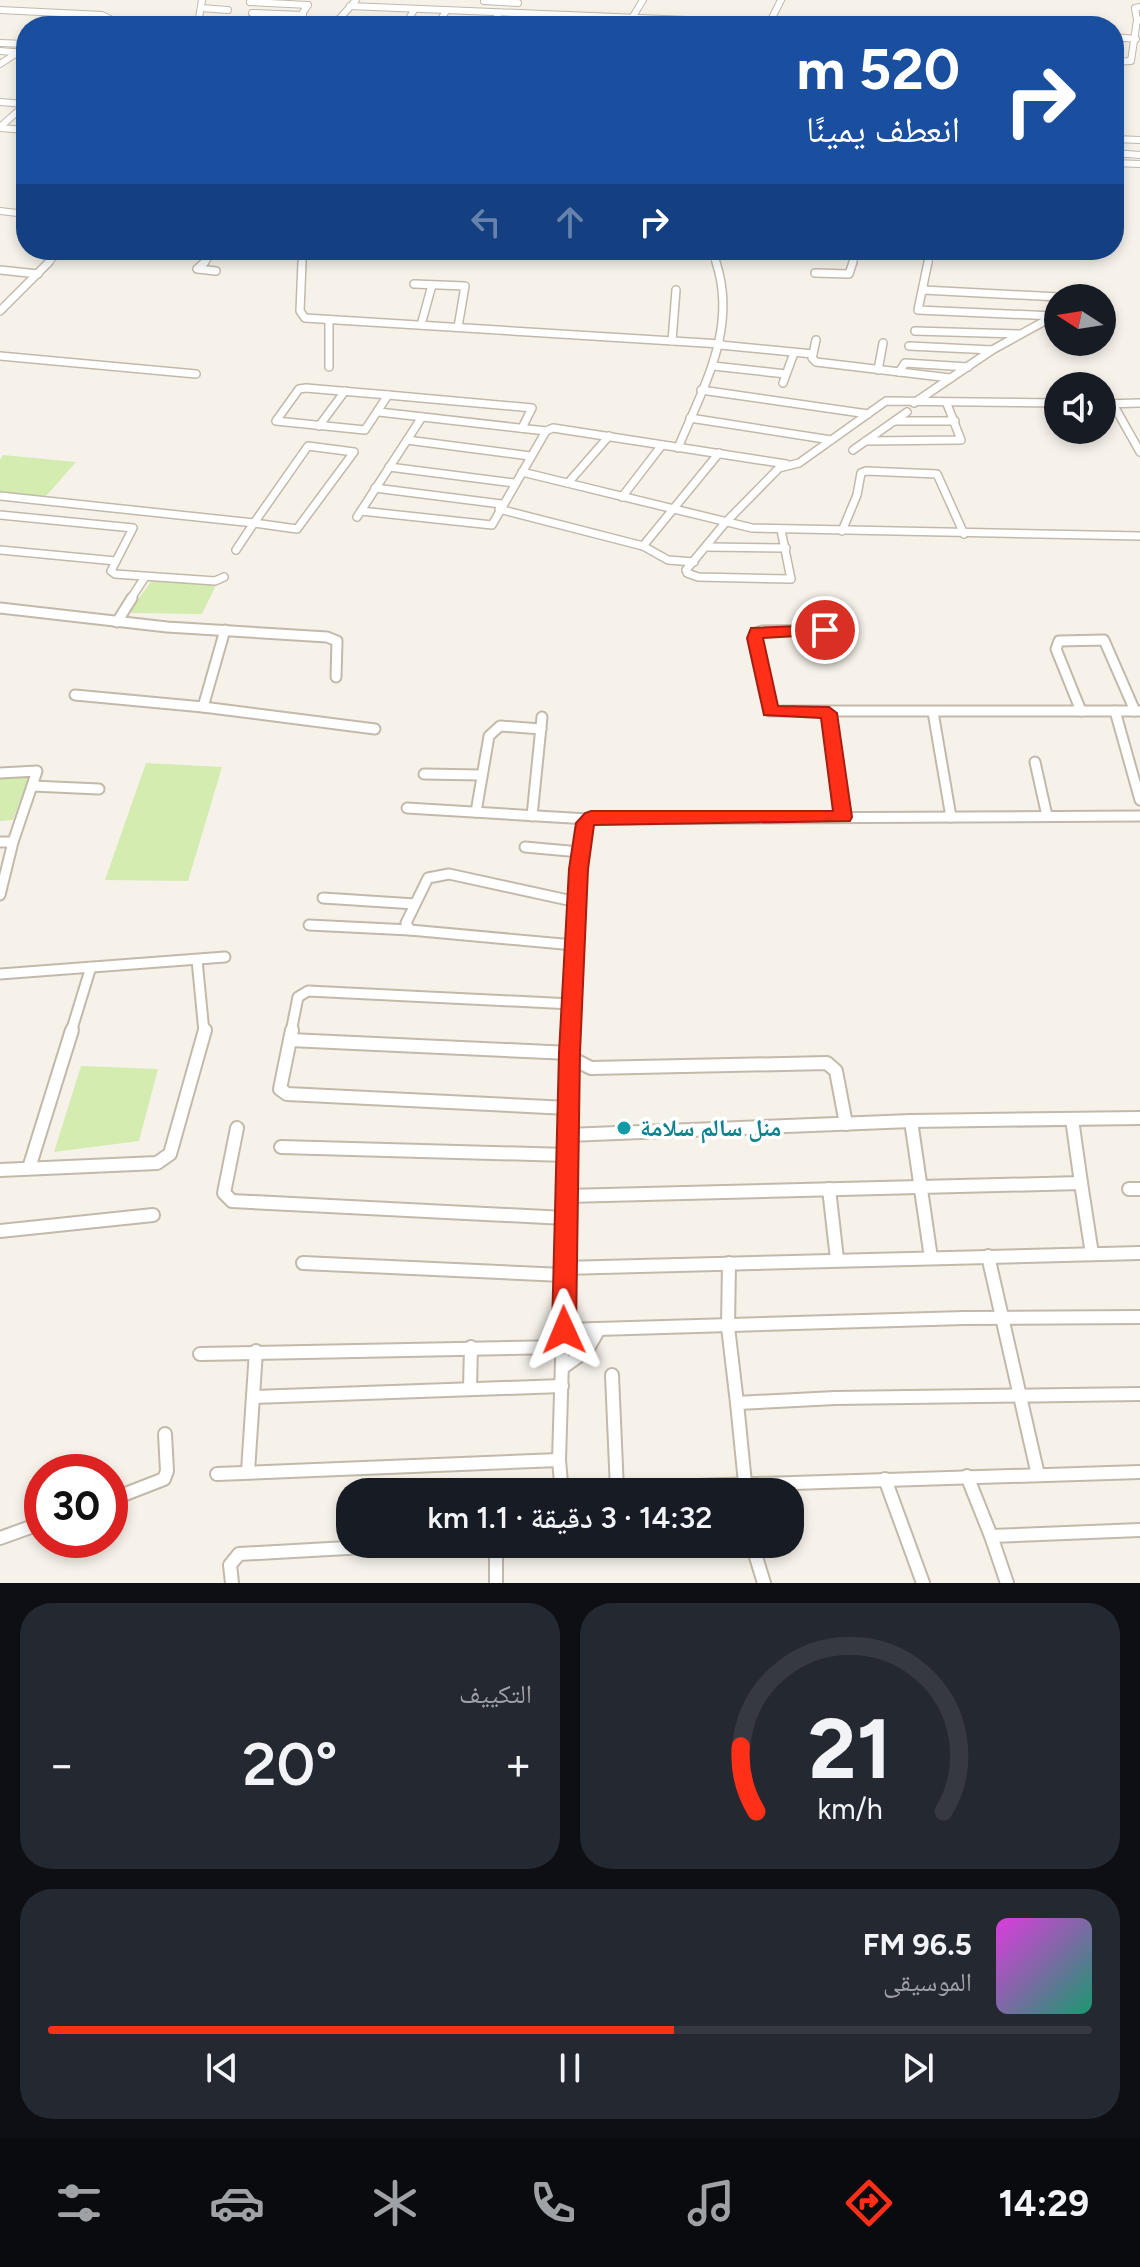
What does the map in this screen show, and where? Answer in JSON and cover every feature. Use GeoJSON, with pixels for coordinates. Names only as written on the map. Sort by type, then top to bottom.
{"type":"FeatureCollection","features":[{"type":"Feature","properties":{"kind":"street"},"geometry":{"type":"LineString","coordinates":[[199,16],[202,0]]}},
{"type":"Feature","properties":{"kind":"street"},"geometry":{"type":"LineString","coordinates":[[342,16],[356,0]]}},
{"type":"Feature","properties":{"kind":"street"},"geometry":{"type":"LineString","coordinates":[[252,13],[303,15],[308,5],[250,1],[252,13],[253,16]]}},
{"type":"Feature","properties":{"kind":"street"},"geometry":{"type":"LineString","coordinates":[[484,1],[519,2]]}},
{"type":"Feature","properties":{"kind":"street"},"geometry":{"type":"LineString","coordinates":[[510,14],[519,2]]}},
{"type":"Feature","properties":{"kind":"street"},"geometry":{"type":"LineString","coordinates":[[350,6],[582,16]]}},
{"type":"Feature","properties":{"kind":"street"},"geometry":{"type":"LineString","coordinates":[[1137,53],[1138,20],[1135,8],[1140,7]]}},
{"type":"Feature","properties":{"kind":"street"},"geometry":{"type":"LineString","coordinates":[[201,8],[228,10]]}},
{"type":"Feature","properties":{"kind":"street"},"geometry":{"type":"LineString","coordinates":[[0,10],[104,16]]}},
{"type":"Feature","properties":{"kind":"street"},"geometry":{"type":"LineString","coordinates":[[411,16],[414,10]]}},
{"type":"Feature","properties":{"kind":"street"},"geometry":{"type":"LineString","coordinates":[[443,16],[446,11]]}},
{"type":"Feature","properties":{"kind":"street"},"geometry":{"type":"LineString","coordinates":[[1124,38],[1136,39]]}},
{"type":"Feature","properties":{"kind":"street"},"geometry":{"type":"LineString","coordinates":[[0,128],[16,113]]}},
{"type":"Feature","properties":{"kind":"street"},"geometry":{"type":"LineString","coordinates":[[0,311],[51,260]]}},
{"type":"Feature","properties":{"kind":"street"},"geometry":{"type":"LineString","coordinates":[[206,260],[197,269],[216,271]]}},
{"type":"Feature","properties":{"kind":"street"},"geometry":{"type":"LineString","coordinates":[[303,260],[300,314],[329,320],[672,341],[813,354]]}},
{"type":"Feature","properties":{"kind":"street"},"geometry":{"type":"LineString","coordinates":[[678,448],[720,345],[723,291],[721,272],[715,260]]}},
{"type":"Feature","properties":{"kind":"street"},"geometry":{"type":"LineString","coordinates":[[815,273],[849,274],[854,260]]}},
{"type":"Feature","properties":{"kind":"street"},"geometry":{"type":"LineString","coordinates":[[929,260],[920,311],[1044,315]]}},
{"type":"Feature","properties":{"kind":"street"},"geometry":{"type":"LineString","coordinates":[[0,270],[38,274]]}},
{"type":"Feature","properties":{"kind":"street"},"geometry":{"type":"LineString","coordinates":[[414,284],[465,286],[458,327]]}},
{"type":"Feature","properties":{"kind":"street"},"geometry":{"type":"LineString","coordinates":[[421,325],[432,285]]}},
{"type":"Feature","properties":{"kind":"street"},"geometry":{"type":"LineString","coordinates":[[672,341],[676,290]]}},
{"type":"Feature","properties":{"kind":"street"},"geometry":{"type":"LineString","coordinates":[[923,290],[1044,296]]}},
{"type":"Feature","properties":{"kind":"street"},"geometry":{"type":"LineString","coordinates":[[329,320],[329,367]]}},
{"type":"Feature","properties":{"kind":"street"},"geometry":{"type":"LineString","coordinates":[[914,403],[992,350],[1044,322]]}},
{"type":"Feature","properties":{"kind":"street"},"geometry":{"type":"LineString","coordinates":[[915,331],[1021,334]]}},
{"type":"Feature","properties":{"kind":"street"},"geometry":{"type":"LineString","coordinates":[[927,331],[928,348]]}},
{"type":"Feature","properties":{"kind":"street"},"geometry":{"type":"LineString","coordinates":[[967,332],[969,349]]}},
{"type":"Feature","properties":{"kind":"street"},"geometry":{"type":"LineString","coordinates":[[777,351],[782,338]]}},
{"type":"Feature","properties":{"kind":"street"},"geometry":{"type":"LineString","coordinates":[[816,340],[813,354],[816,362],[950,378]]}},
{"type":"Feature","properties":{"kind":"street"},"geometry":{"type":"LineString","coordinates":[[878,370],[883,343]]}},
{"type":"Feature","properties":{"kind":"street"},"geometry":{"type":"LineString","coordinates":[[909,346],[992,350]]}},
{"type":"Feature","properties":{"kind":"street"},"geometry":{"type":"LineString","coordinates":[[783,383],[794,353]]}},
{"type":"Feature","properties":{"kind":"street"},"geometry":{"type":"LineString","coordinates":[[0,356],[196,374]]}},
{"type":"Feature","properties":{"kind":"street"},"geometry":{"type":"LineString","coordinates":[[899,372],[905,363],[968,367]]}},
{"type":"Feature","properties":{"kind":"street"},"geometry":{"type":"LineString","coordinates":[[713,366],[786,374]]}},
{"type":"Feature","properties":{"kind":"street"},"geometry":{"type":"LineString","coordinates":[[389,394],[365,430],[276,421],[302,388],[389,394],[532,408],[522,428]]}},
{"type":"Feature","properties":{"kind":"street"},"geometry":{"type":"LineString","coordinates":[[701,390],[868,414]]}},
{"type":"Feature","properties":{"kind":"street"},"geometry":{"type":"LineString","coordinates":[[319,426],[345,391]]}},
{"type":"Feature","properties":{"kind":"street"},"geometry":{"type":"LineString","coordinates":[[379,412],[546,431],[553,428],[787,464],[799,463],[888,401],[1044,403]]}},
{"type":"Feature","properties":{"kind":"street"},"geometry":{"type":"LineString","coordinates":[[1116,404],[1140,403]]}},
{"type":"Feature","properties":{"kind":"street"},"geometry":{"type":"LineString","coordinates":[[866,441],[961,440],[947,404]]}},
{"type":"Feature","properties":{"kind":"street"},"geometry":{"type":"LineString","coordinates":[[1116,409],[1140,452]]}},
{"type":"Feature","properties":{"kind":"street"},"geometry":{"type":"LineString","coordinates":[[853,450],[907,412]]}},
{"type":"Feature","properties":{"kind":"street"},"geometry":{"type":"LineString","coordinates":[[422,417],[359,514],[492,525],[546,431]]}},
{"type":"Feature","properties":{"kind":"street"},"geometry":{"type":"LineString","coordinates":[[690,418],[831,440]]}},
{"type":"Feature","properties":{"kind":"street"},"geometry":{"type":"LineString","coordinates":[[894,421],[955,421]]}},
{"type":"Feature","properties":{"kind":"street"},"geometry":{"type":"LineString","coordinates":[[568,483],[609,436]]}},
{"type":"Feature","properties":{"kind":"street"},"geometry":{"type":"LineString","coordinates":[[407,440],[530,456]]}},
{"type":"Feature","properties":{"kind":"street"},"geometry":{"type":"LineString","coordinates":[[622,497],[662,445]]}},
{"type":"Feature","properties":{"kind":"street"},"geometry":{"type":"LineString","coordinates":[[0,496],[254,523],[297,529],[354,452],[308,446],[254,523],[236,550]]}},
{"type":"Feature","properties":{"kind":"street"},"geometry":{"type":"LineString","coordinates":[[643,546],[719,453]]}},
{"type":"Feature","properties":{"kind":"street"},"geometry":{"type":"LineString","coordinates":[[781,530],[791,577],[788,580],[708,578],[687,573],[686,570],[725,523],[779,468],[787,464]]}},
{"type":"Feature","properties":{"kind":"street"},"geometry":{"type":"LineString","coordinates":[[389,467],[514,483]]}},
{"type":"Feature","properties":{"kind":"street"},"geometry":{"type":"LineString","coordinates":[[842,531],[857,495],[861,473],[877,471],[937,474],[964,534]]}},
{"type":"Feature","properties":{"kind":"street"},"geometry":{"type":"LineString","coordinates":[[522,472],[725,523],[781,530],[1140,536]]}},
{"type":"Feature","properties":{"kind":"street"},"geometry":{"type":"LineString","coordinates":[[375,488],[500,507],[643,546],[668,560],[694,562]]}},
{"type":"Feature","properties":{"kind":"street"},"geometry":{"type":"LineString","coordinates":[[0,515],[133,528],[112,573],[215,581],[224,577]]}},
{"type":"Feature","properties":{"kind":"street"},"geometry":{"type":"LineString","coordinates":[[707,547],[786,548]]}},
{"type":"Feature","properties":{"kind":"street"},"geometry":{"type":"LineString","coordinates":[[0,550],[116,561]]}},
{"type":"Feature","properties":{"kind":"street"},"geometry":{"type":"LineString","coordinates":[[117,622],[145,577]]}},
{"type":"Feature","properties":{"kind":"street"},"geometry":{"type":"LineString","coordinates":[[0,608],[117,622],[334,638],[338,649],[336,677]]}},
{"type":"Feature","properties":{"kind":"street"},"geometry":{"type":"LineString","coordinates":[[203,707],[225,630]]}},
{"type":"Feature","properties":{"kind":"street"},"geometry":{"type":"LineString","coordinates":[[825,630],[762,631],[755,634],[770,711],[829,713],[1137,711],[1104,640],[1059,641],[1056,649],[1081,711]]}},
{"type":"Feature","properties":{"kind":"street"},"geometry":{"type":"LineString","coordinates":[[75,695],[203,707],[375,729]]}},
{"type":"Feature","properties":{"kind":"street"},"geometry":{"type":"LineString","coordinates":[[1115,711],[1140,800]]}},
{"type":"Feature","properties":{"kind":"street"},"geometry":{"type":"LineString","coordinates":[[933,712],[951,817]]}},
{"type":"Feature","properties":{"kind":"street"},"geometry":{"type":"LineString","coordinates":[[829,713],[843,817]]}},
{"type":"Feature","properties":{"kind":"street"},"geometry":{"type":"LineString","coordinates":[[532,816],[542,717]]}},
{"type":"Feature","properties":{"kind":"street"},"geometry":{"type":"LineString","coordinates":[[476,812],[489,736],[494,729],[500,726],[541,729]]}},
{"type":"Feature","properties":{"kind":"street"},"geometry":{"type":"LineString","coordinates":[[1035,762],[1047,816]]}},
{"type":"Feature","properties":{"kind":"street"},"geometry":{"type":"LineString","coordinates":[[0,773],[36,770],[0,895]]}},
{"type":"Feature","properties":{"kind":"street"},"geometry":{"type":"LineString","coordinates":[[424,774],[482,775]]}},
{"type":"Feature","properties":{"kind":"street"},"geometry":{"type":"LineString","coordinates":[[32,786],[99,789]]}},
{"type":"Feature","properties":{"kind":"street"},"geometry":{"type":"LineString","coordinates":[[407,808],[588,819],[1140,816]]}},
{"type":"Feature","properties":{"kind":"street"},"geometry":{"type":"LineString","coordinates":[[561,1478],[563,1272],[574,945],[580,852],[588,819]]}},
{"type":"Feature","properties":{"kind":"street"},"geometry":{"type":"LineString","coordinates":[[0,842],[13,842]]}},
{"type":"Feature","properties":{"kind":"street"},"geometry":{"type":"LineString","coordinates":[[525,847],[580,852]]}},
{"type":"Feature","properties":{"kind":"street"},"geometry":{"type":"LineString","coordinates":[[410,930],[406,923],[428,878],[449,874],[577,902]]}},
{"type":"Feature","properties":{"kind":"street"},"geometry":{"type":"LineString","coordinates":[[323,898],[415,904]]}},
{"type":"Feature","properties":{"kind":"street"},"geometry":{"type":"LineString","coordinates":[[309,925],[410,930],[574,945]]}},
{"type":"Feature","properties":{"kind":"street"},"geometry":{"type":"LineString","coordinates":[[0,974],[90,970],[225,957]]}},
{"type":"Feature","properties":{"kind":"street"},"geometry":{"type":"LineString","coordinates":[[0,1170],[157,1163],[170,1154],[206,1026],[197,960]]}},
{"type":"Feature","properties":{"kind":"street"},"geometry":{"type":"LineString","coordinates":[[29,1168],[90,970]]}},
{"type":"Feature","properties":{"kind":"street"},"geometry":{"type":"LineString","coordinates":[[568,1108],[287,1094],[280,1089],[298,997],[308,991],[572,1004]]}},
{"type":"Feature","properties":{"kind":"street"},"geometry":{"type":"LineString","coordinates":[[290,1040],[570,1053],[582,1065],[591,1068],[827,1063],[836,1071],[846,1124]]}},
{"type":"Feature","properties":{"kind":"street"},"geometry":{"type":"LineString","coordinates":[[568,1135],[911,1121],[1140,1118]]}},
{"type":"Feature","properties":{"kind":"street"},"geometry":{"type":"LineString","coordinates":[[1072,1119],[1092,1254]]}},
{"type":"Feature","properties":{"kind":"street"},"geometry":{"type":"LineString","coordinates":[[911,1121],[931,1258]]}},
{"type":"Feature","properties":{"kind":"street"},"geometry":{"type":"LineString","coordinates":[[237,1128],[224,1193],[232,1201],[565,1218]]}},
{"type":"Feature","properties":{"kind":"street"},"geometry":{"type":"LineString","coordinates":[[281,1147],[567,1155]]}},
{"type":"Feature","properties":{"kind":"street"},"geometry":{"type":"LineString","coordinates":[[566,1196],[1081,1183]]}},
{"type":"Feature","properties":{"kind":"street"},"geometry":{"type":"LineString","coordinates":[[829,1189],[837,1259]]}},
{"type":"Feature","properties":{"kind":"street"},"geometry":{"type":"LineString","coordinates":[[0,1231],[153,1215]]}},
{"type":"Feature","properties":{"kind":"street"},"geometry":{"type":"LineString","coordinates":[[303,1263],[563,1272],[837,1259],[1140,1253]]}},
{"type":"Feature","properties":{"kind":"street"},"geometry":{"type":"LineString","coordinates":[[988,1256],[1038,1475]]}},
{"type":"Feature","properties":{"kind":"street"},"geometry":{"type":"LineString","coordinates":[[729,1263],[728,1327],[744,1478]]}},
{"type":"Feature","properties":{"kind":"street"},"geometry":{"type":"LineString","coordinates":[[564,1330],[1140,1317]]}},
{"type":"Feature","properties":{"kind":"street"},"geometry":{"type":"LineString","coordinates":[[562,1368],[587,1350],[599,1329]]}},
{"type":"Feature","properties":{"kind":"street"},"geometry":{"type":"LineString","coordinates":[[470,1388],[471,1347]]}},
{"type":"Feature","properties":{"kind":"street"},"geometry":{"type":"LineString","coordinates":[[200,1354],[563,1347]]}},
{"type":"Feature","properties":{"kind":"street"},"geometry":{"type":"LineString","coordinates":[[248,1471],[256,1351]]}},
{"type":"Feature","properties":{"kind":"street"},"geometry":{"type":"LineString","coordinates":[[612,1375],[616,1478]]}},
{"type":"Feature","properties":{"kind":"street"},"geometry":{"type":"LineString","coordinates":[[253,1397],[562,1386]]}},
{"type":"Feature","properties":{"kind":"street"},"geometry":{"type":"LineString","coordinates":[[737,1403],[835,1398],[1140,1394]]}},
{"type":"Feature","properties":{"kind":"street"},"geometry":{"type":"LineString","coordinates":[[128,1493],[164,1479],[167,1471],[165,1434]]}},
{"type":"Feature","properties":{"kind":"street"},"geometry":{"type":"LineString","coordinates":[[217,1474],[559,1460]]}},
{"type":"Feature","properties":{"kind":"street"},"geometry":{"type":"LineString","coordinates":[[804,1481],[1140,1472]]}},
{"type":"Feature","properties":{"kind":"street"},"geometry":{"type":"LineString","coordinates":[[967,1476],[1007,1583]]}},
{"type":"Feature","properties":{"kind":"street"},"geometry":{"type":"LineString","coordinates":[[885,1479],[923,1583]]}},
{"type":"Feature","properties":{"kind":"street"},"geometry":{"type":"LineString","coordinates":[[0,1538],[24,1529]]}},
{"type":"Feature","properties":{"kind":"street"},"geometry":{"type":"LineString","coordinates":[[991,1536],[1140,1530]]}},
{"type":"Feature","properties":{"kind":"street"},"geometry":{"type":"LineString","coordinates":[[232,1583],[230,1565],[239,1554],[336,1549]]}},
{"type":"Feature","properties":{"kind":"street"},"geometry":{"type":"LineString","coordinates":[[496,1558],[496,1583]]}},
{"type":"Feature","properties":{"kind":"street"},"geometry":{"type":"LineString","coordinates":[[756,1558],[764,1583]]}},
{"type":"Feature","properties":{"kind":"green space"},"geometry":{"type":"Polygon","coordinates":[[[3,455],[76,462],[46,496],[0,492],[0,460],[3,455]]]}},
{"type":"Feature","properties":{"kind":"green space"},"geometry":{"type":"Polygon","coordinates":[[[153,579],[217,583],[202,614],[128,613],[153,579]]]}},
{"type":"Feature","properties":{"kind":"green space"},"geometry":{"type":"Polygon","coordinates":[[[146,763],[222,767],[188,881],[105,880],[146,763]]]}},
{"type":"Feature","properties":{"kind":"green space"},"geometry":{"type":"Polygon","coordinates":[[[30,775],[13,820],[0,821],[0,778],[30,775]]]}},
{"type":"Feature","properties":{"kind":"green space"},"geometry":{"type":"Polygon","coordinates":[[[81,1066],[158,1069],[139,1141],[54,1152],[81,1066]]]}},
{"type":"Feature","properties":{"kind":"place","name":"منل سالم سلامة"},"geometry":{"type":"Point","coordinates":[624,1128]}},
{"type":"Feature","properties":{"kind":"route"},"geometry":{"type":"LineString","coordinates":[[564,1330],[570,1053],[578,869],[585,823],[591,817],[843,817],[829,713],[770,711],[755,638],[755,634],[762,631],[825,630]]}}]}
